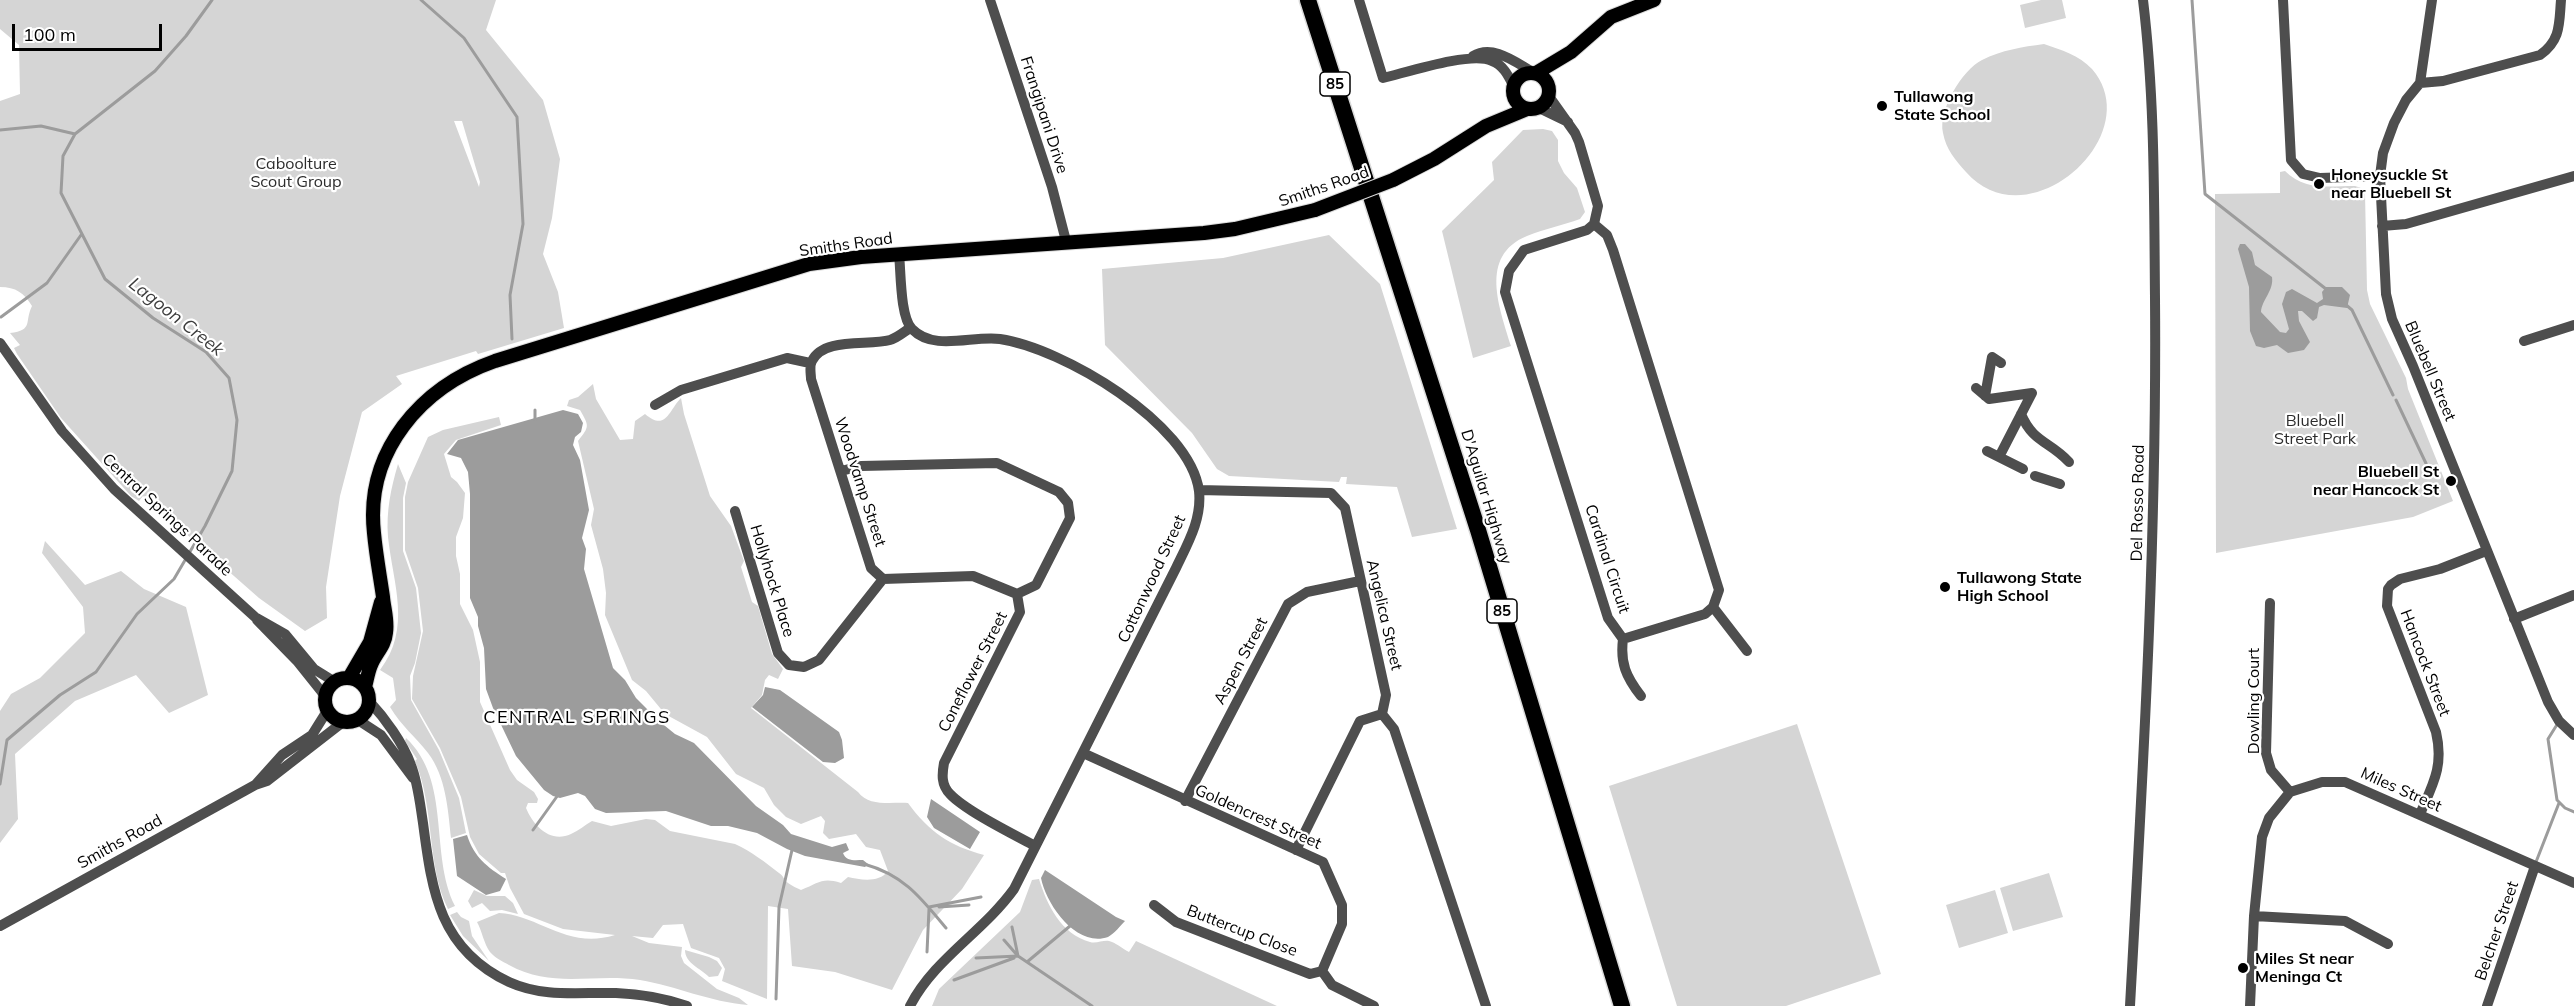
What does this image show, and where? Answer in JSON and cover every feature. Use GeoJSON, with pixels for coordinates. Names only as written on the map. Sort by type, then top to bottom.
{"type":"FeatureCollection","features":[{"type":"Feature","properties":{"kind":"highway","name":"D'Aguilar Highway"},"geometry":{"type":"LineString","coordinates":[[1308,0],[1474,519],[1622,1006]]}},
{"type":"Feature","properties":{"kind":"main road"},"geometry":{"type":"LineString","coordinates":[[1571,52],[1556,73],[1545,103],[1533,108],[1516,103],[1513,88],[1521,75],[1534,73],[1571,52],[1611,17],[1654,0]]}},
{"type":"Feature","properties":{"kind":"main road"},"geometry":{"type":"LineString","coordinates":[[1534,73],[1545,80],[1549,93]]}},
{"type":"Feature","properties":{"kind":"main road","name":"Smiths Road"},"geometry":{"type":"LineString","coordinates":[[1486,126],[1504,106],[1513,88]]}},
{"type":"Feature","properties":{"kind":"main road","name":"Smiths Road"},"geometry":{"type":"LineString","coordinates":[[367,694],[369,668],[386,638],[386,613],[373,531],[378,482],[389,450],[405,423],[442,387],[465,372],[809,264],[899,254],[1204,233],[1235,229],[1315,210],[1362,194],[1393,180],[1434,159],[1486,126],[1533,108]]}},
{"type":"Feature","properties":{"kind":"main road","name":"Smiths Road"},"geometry":{"type":"LineString","coordinates":[[342,680],[370,642],[383,597]]}},
{"type":"Feature","properties":{"kind":"main road"},"geometry":{"type":"LineString","coordinates":[[342,680],[367,694],[364,715],[358,720],[343,722],[327,711],[325,696],[342,680]]}},
{"type":"Feature","properties":{"kind":"street","name":"Frangipani Drive"},"geometry":{"type":"LineString","coordinates":[[990,0],[1052,187],[1066,241]]}},
{"type":"Feature","properties":{"kind":"street"},"geometry":{"type":"LineString","coordinates":[[1359,0],[1383,78],[1470,57],[1479,52],[1494,51],[1534,73]]}},
{"type":"Feature","properties":{"kind":"street","name":"Del Rosso Road"},"geometry":{"type":"LineString","coordinates":[[2130,1006],[2148,679],[2154,459],[2153,158],[2144,0]]}},
{"type":"Feature","properties":{"kind":"street"},"geometry":{"type":"LineString","coordinates":[[2283,0],[2291,160],[2303,174],[2320,178],[2380,176]]}},
{"type":"Feature","properties":{"kind":"street","name":"Bluebell Street"},"geometry":{"type":"LineString","coordinates":[[2432,0],[2420,83],[2406,100],[2394,123],[2383,153],[2380,176],[2386,294],[2392,320],[2414,366],[2548,702],[2559,721],[2574,735]]}},
{"type":"Feature","properties":{"kind":"street"},"geometry":{"type":"LineString","coordinates":[[2420,83],[2443,81],[2540,55],[2552,46],[2558,32],[2561,0]]}},
{"type":"Feature","properties":{"kind":"street"},"geometry":{"type":"LineString","coordinates":[[1470,57],[1492,60],[1507,73],[1513,88]]}},
{"type":"Feature","properties":{"kind":"street"},"geometry":{"type":"LineString","coordinates":[[1549,93],[1579,142],[1598,206],[1594,224],[1607,235],[1613,250],[1719,590],[1713,607],[1705,614],[1623,639],[1621,657],[1627,679],[1641,696]]}},
{"type":"Feature","properties":{"kind":"street"},"geometry":{"type":"LineString","coordinates":[[1533,108],[1568,122]]}},
{"type":"Feature","properties":{"kind":"street"},"geometry":{"type":"LineString","coordinates":[[2382,226],[2406,224],[2574,176]]}},
{"type":"Feature","properties":{"kind":"street","name":"Cardinal Circuit"},"geometry":{"type":"LineString","coordinates":[[1594,224],[1587,230],[1524,250],[1509,271],[1505,292],[1608,618],[1623,639]]}},
{"type":"Feature","properties":{"kind":"street"},"geometry":{"type":"LineString","coordinates":[[655,405],[681,390],[787,357],[810,363],[819,351],[843,344],[872,343],[892,339],[910,328],[904,314],[899,254]]}},
{"type":"Feature","properties":{"kind":"street"},"geometry":{"type":"LineString","coordinates":[[2524,341],[2574,325]]}},
{"type":"Feature","properties":{"kind":"street","name":"Cottonwood Street"},"geometry":{"type":"LineString","coordinates":[[910,328],[924,338],[938,340],[998,338],[1029,345],[1085,373],[1125,396],[1167,434],[1179,447],[1191,467],[1198,490],[1198,520],[1176,568],[1014,890],[1002,906],[929,976],[919,988],[910,1006]]}},
{"type":"Feature","properties":{"kind":"street","name":"Central Springs Parade"},"geometry":{"type":"LineString","coordinates":[[0,343],[32,390],[78,450],[114,489],[255,617],[285,634],[314,669],[342,680]]}},
{"type":"Feature","properties":{"kind":"street"},"geometry":{"type":"LineString","coordinates":[[1987,397],[1992,357],[2001,363]]}},
{"type":"Feature","properties":{"kind":"street","name":"Woodvamp Street"},"geometry":{"type":"LineString","coordinates":[[810,363],[811,379],[871,568],[883,579]]}},
{"type":"Feature","properties":{"kind":"street"},"geometry":{"type":"LineString","coordinates":[[1987,397],[1997,380]]}},
{"type":"Feature","properties":{"kind":"street"},"geometry":{"type":"LineString","coordinates":[[1976,388],[1987,397],[2032,393],[1999,457]]}},
{"type":"Feature","properties":{"kind":"street"},"geometry":{"type":"LineString","coordinates":[[2021,414],[2031,434],[2045,441],[2069,462]]}},
{"type":"Feature","properties":{"kind":"street"},"geometry":{"type":"LineString","coordinates":[[1987,451],[2023,469]]}},
{"type":"Feature","properties":{"kind":"street","name":"Coneflower Street"},"geometry":{"type":"LineString","coordinates":[[841,471],[861,466],[996,463],[1059,492],[1068,503],[1070,518],[1036,585],[1017,594],[1020,612],[944,763],[942,777],[949,793],[999,826],[1035,846]]}},
{"type":"Feature","properties":{"kind":"street"},"geometry":{"type":"LineString","coordinates":[[2035,476],[2060,484]]}},
{"type":"Feature","properties":{"kind":"street","name":"Angelica Street"},"geometry":{"type":"LineString","coordinates":[[1198,490],[1331,493],[1345,508],[1386,695],[1382,714]]}},
{"type":"Feature","properties":{"kind":"street","name":"Hollyhock Place"},"geometry":{"type":"LineString","coordinates":[[735,511],[778,652],[789,665],[804,667],[819,660],[883,579]]}},
{"type":"Feature","properties":{"kind":"street","name":"Hancock Street"},"geometry":{"type":"LineString","coordinates":[[2420,814],[2437,774],[2438,742],[2386,606],[2387,594],[2391,585],[2400,579],[2440,569],[2486,551]]}},
{"type":"Feature","properties":{"kind":"street"},"geometry":{"type":"LineString","coordinates":[[883,579],[973,576],[1017,594]]}},
{"type":"Feature","properties":{"kind":"street","name":"Aspen Street"},"geometry":{"type":"LineString","coordinates":[[1185,801],[1288,604],[1307,592],[1360,581]]}},
{"type":"Feature","properties":{"kind":"street"},"geometry":{"type":"LineString","coordinates":[[2514,620],[2574,595]]}},
{"type":"Feature","properties":{"kind":"street","name":"Dowling Court"},"geometry":{"type":"LineString","coordinates":[[2270,603],[2266,753],[2271,770],[2290,792]]}},
{"type":"Feature","properties":{"kind":"street"},"geometry":{"type":"LineString","coordinates":[[1713,607],[1747,651]]}},
{"type":"Feature","properties":{"kind":"street","name":"Central Springs Parade"},"geometry":{"type":"LineString","coordinates":[[255,617],[325,696]]}},
{"type":"Feature","properties":{"kind":"street"},"geometry":{"type":"LineString","coordinates":[[367,694],[412,766],[419,796],[434,894],[452,932],[476,960],[510,982],[538,992],[637,994],[687,1006]]}},
{"type":"Feature","properties":{"kind":"street","name":"Smiths Road"},"geometry":{"type":"LineString","coordinates":[[255,785],[282,755],[312,735],[327,711]]}},
{"type":"Feature","properties":{"kind":"street"},"geometry":{"type":"LineString","coordinates":[[1296,850],[1360,721],[1382,714],[1394,729],[1486,1006]]}},
{"type":"Feature","properties":{"kind":"street"},"geometry":{"type":"LineString","coordinates":[[358,720],[381,735],[415,780]]}},
{"type":"Feature","properties":{"kind":"street","name":"Smiths Road"},"geometry":{"type":"LineString","coordinates":[[0,926],[255,785],[267,781],[343,722]]}},
{"type":"Feature","properties":{"kind":"street","name":"Goldencrest Street"},"geometry":{"type":"LineString","coordinates":[[1083,753],[1323,862],[1342,904],[1342,924],[1323,971]]}},
{"type":"Feature","properties":{"kind":"street","name":"Miles Street"},"geometry":{"type":"LineString","coordinates":[[2290,792],[2322,782],[2345,782],[2574,884]]}},
{"type":"Feature","properties":{"kind":"street"},"geometry":{"type":"LineString","coordinates":[[2250,1006],[2254,916],[2262,837],[2269,818],[2290,792]]}},
{"type":"Feature","properties":{"kind":"street","name":"Belcher Street"},"geometry":{"type":"LineString","coordinates":[[2487,1006],[2535,866]]}},
{"type":"Feature","properties":{"kind":"street","name":"Buttercup Close"},"geometry":{"type":"LineString","coordinates":[[1154,905],[1176,922],[1310,974],[1323,971]]}},
{"type":"Feature","properties":{"kind":"street"},"geometry":{"type":"LineString","coordinates":[[2254,916],[2345,921],[2388,944]]}},
{"type":"Feature","properties":{"kind":"street"},"geometry":{"type":"LineString","coordinates":[[1323,971],[1332,985],[1374,1006]]}},
{"type":"Feature","properties":{"kind":"green space","name":"Caboolture Scout Group"},"geometry":{"type":"Polygon","coordinates":[[[0,0],[496,0],[486,30],[543,100],[560,159],[552,218],[543,254],[558,292],[564,328],[478,354],[476,351],[396,376],[402,384],[362,412],[340,496],[326,587],[327,618],[305,631],[259,598],[143,496],[139,501],[131,496],[61,418],[17,354],[14,348],[20,345],[10,333],[18,332],[25,327],[32,306],[19,292],[11,288],[0,287],[0,101],[20,94],[19,45],[0,29],[0,0]],[[454,121],[479,187],[480,182],[462,121],[454,121]]]}},
{"type":"Feature","properties":{"kind":"green space"},"geometry":{"type":"Polygon","coordinates":[[[2041,0],[2062,0],[2066,18],[2025,28],[2020,5],[2041,0]]]}},
{"type":"Feature","properties":{"kind":"green space"},"geometry":{"type":"Polygon","coordinates":[[[2044,44],[2076,57],[2092,69],[2105,95],[2105,123],[2094,149],[2074,172],[2048,188],[2020,195],[1992,191],[1966,172],[1955,159],[1944,139],[1942,124],[1944,113],[1953,92],[1974,65],[2005,51],[2044,44]]]}},
{"type":"Feature","properties":{"kind":"green space"},"geometry":{"type":"Polygon","coordinates":[[[1523,130],[1552,131],[1558,140],[1558,161],[1564,173],[1577,188],[1585,212],[1580,219],[1527,236],[1512,245],[1502,256],[1496,285],[1511,346],[1473,358],[1442,231],[1494,180],[1492,162],[1523,130]]]}},
{"type":"Feature","properties":{"kind":"green space","name":"Bluebell Street Park"},"geometry":{"type":"Polygon","coordinates":[[[2285,171],[2309,185],[2355,186],[2361,188],[2365,193],[2367,290],[2370,304],[2406,378],[2408,389],[2453,501],[2413,517],[2216,553],[2215,194],[2280,193],[2280,172],[2285,171]]]}},
{"type":"Feature","properties":{"kind":"green space"},"geometry":{"type":"Polygon","coordinates":[[[1329,235],[1380,284],[1457,529],[1412,537],[1397,487],[1346,484],[1347,477],[1341,477],[1339,482],[1229,476],[1217,469],[1192,433],[1105,345],[1102,269],[1223,258],[1329,235]]]}},
{"type":"Feature","properties":{"kind":"green space"},"geometry":{"type":"Polygon","coordinates":[[[593,384],[596,399],[620,440],[633,439],[635,421],[645,414],[652,419],[662,420],[681,398],[710,496],[731,526],[744,561],[741,567],[752,602],[758,606],[772,654],[783,669],[778,679],[769,675],[765,680],[762,695],[751,708],[863,797],[881,803],[908,803],[941,837],[984,855],[962,889],[923,930],[892,990],[835,972],[792,966],[788,909],[768,906],[767,999],[722,981],[725,969],[719,958],[691,948],[683,924],[663,925],[653,938],[632,936],[649,943],[682,947],[681,956],[684,963],[717,989],[739,998],[748,1005],[720,1001],[640,980],[541,976],[525,972],[501,961],[490,952],[486,945],[477,922],[499,913],[514,915],[582,938],[615,935],[563,929],[524,914],[505,873],[501,873],[479,854],[470,837],[461,797],[440,748],[412,699],[413,676],[423,631],[418,588],[405,550],[405,497],[408,482],[428,437],[443,430],[499,417],[501,425],[456,440],[444,454],[451,477],[465,493],[463,518],[456,537],[456,556],[460,574],[460,604],[473,630],[480,662],[480,702],[510,770],[517,780],[534,792],[538,799],[537,803],[528,803],[526,808],[533,821],[543,831],[556,837],[574,833],[592,821],[611,826],[646,819],[655,820],[670,831],[735,844],[758,857],[788,883],[801,890],[825,881],[841,883],[848,877],[864,880],[875,879],[888,871],[880,850],[866,847],[856,834],[829,839],[823,833],[825,821],[821,816],[801,824],[786,817],[774,805],[764,788],[736,774],[707,737],[665,714],[646,691],[632,680],[605,615],[606,593],[603,569],[591,525],[594,509],[578,441],[587,426],[580,410],[567,406],[569,400],[578,397],[593,384]]]}},
{"type":"Feature","properties":{"kind":"green space"},"geometry":{"type":"Polygon","coordinates":[[[398,464],[406,483],[403,498],[403,551],[416,588],[421,633],[410,676],[411,700],[439,750],[459,798],[466,833],[451,838],[445,794],[439,772],[428,753],[390,707],[396,700],[393,678],[380,670],[390,654],[398,622],[398,605],[388,537],[388,518],[398,464]]]}},
{"type":"Feature","properties":{"kind":"green space"},"geometry":{"type":"Polygon","coordinates":[[[45,541],[85,585],[121,571],[144,589],[186,607],[208,695],[169,713],[136,675],[75,701],[15,754],[18,819],[0,843],[0,711],[11,694],[40,678],[85,633],[83,607],[42,553],[45,541]]]}},
{"type":"Feature","properties":{"kind":"green space"},"geometry":{"type":"Polygon","coordinates":[[[1797,724],[1881,974],[1786,1006],[1677,1006],[1609,786],[1797,724]]]}},
{"type":"Feature","properties":{"kind":"green space"},"geometry":{"type":"Polygon","coordinates":[[[406,738],[420,755],[435,796],[447,886],[455,906],[448,909],[436,874],[426,798],[415,761],[417,759],[405,741],[406,738]]]}},
{"type":"Feature","properties":{"kind":"green space"},"geometry":{"type":"Polygon","coordinates":[[[2049,873],[2063,917],[2013,931],[2000,888],[2049,873]]]}},
{"type":"Feature","properties":{"kind":"green space"},"geometry":{"type":"Polygon","coordinates":[[[1039,879],[1046,899],[1057,917],[1063,925],[1080,938],[1092,942],[1111,942],[1129,952],[1136,941],[1277,1006],[932,1006],[939,989],[1020,912],[1032,880],[1039,879]]]}},
{"type":"Feature","properties":{"kind":"green space"},"geometry":{"type":"Polygon","coordinates":[[[474,890],[487,896],[505,896],[513,903],[518,914],[502,910],[490,911],[482,903],[472,908],[468,901],[474,890]]]}},
{"type":"Feature","properties":{"kind":"green space"},"geometry":{"type":"Polygon","coordinates":[[[1995,890],[2008,933],[1959,948],[1946,905],[1995,890]]]}},
{"type":"Feature","properties":{"kind":"green space"},"geometry":{"type":"Polygon","coordinates":[[[457,912],[469,921],[472,936],[489,961],[463,936],[450,915],[457,912]]]}},
{"type":"Feature","properties":{"kind":"green space"},"geometry":{"type":"Polygon","coordinates":[[[685,950],[717,961],[722,968],[718,976],[709,977],[687,958],[685,950]]]}},
{"type":"Feature","properties":{"kind":"shaded area"},"geometry":{"type":"Polygon","coordinates":[[[2240,244],[2245,244],[2252,252],[2255,265],[2272,277],[2271,287],[2261,312],[2280,332],[2286,333],[2289,329],[2282,304],[2286,292],[2292,289],[2317,303],[2323,299],[2322,292],[2326,287],[2342,287],[2350,295],[2347,308],[2324,305],[2319,307],[2317,318],[2313,321],[2302,311],[2298,311],[2299,321],[2310,342],[2304,350],[2288,353],[2277,345],[2264,348],[2256,346],[2250,331],[2249,287],[2238,249],[2240,244]]]}},
{"type":"Feature","properties":{"kind":"shaded area"},"geometry":{"type":"Polygon","coordinates":[[[563,410],[578,414],[583,423],[581,432],[575,437],[573,445],[580,460],[589,510],[582,538],[586,549],[584,569],[613,668],[625,680],[636,698],[659,721],[675,734],[694,743],[756,806],[783,825],[791,834],[832,847],[846,843],[849,850],[843,853],[844,856],[852,860],[863,860],[868,864],[865,867],[805,856],[757,833],[728,826],[711,826],[666,811],[606,813],[595,809],[585,796],[578,793],[560,798],[553,796],[544,790],[516,756],[486,689],[484,648],[478,617],[470,598],[468,472],[461,458],[447,454],[458,440],[563,410]]]}},
{"type":"Feature","properties":{"kind":"shaded area"},"geometry":{"type":"Polygon","coordinates":[[[765,687],[780,690],[839,732],[844,758],[835,763],[823,762],[752,707],[763,695],[765,687]]]}},
{"type":"Feature","properties":{"kind":"shaded area"},"geometry":{"type":"Polygon","coordinates":[[[931,799],[980,832],[970,849],[934,828],[927,817],[931,799]]]}},
{"type":"Feature","properties":{"kind":"shaded area"},"geometry":{"type":"Polygon","coordinates":[[[467,835],[482,861],[506,879],[500,891],[486,895],[457,876],[453,839],[467,835]]]}},
{"type":"Feature","properties":{"kind":"shaded area"},"geometry":{"type":"Polygon","coordinates":[[[1045,870],[1125,921],[1108,937],[1096,939],[1074,930],[1064,921],[1049,900],[1041,878],[1045,870]]]}},
{"type":"Feature","properties":{"kind":"waterway","name":"Lagoon Creek"},"geometry":{"type":"LineString","coordinates":[[0,784],[7,740],[60,695],[96,672],[137,614],[174,579],[205,526],[232,471],[237,420],[229,378],[206,352],[153,318],[105,279],[61,193],[63,156],[75,134],[155,71],[186,36],[212,0]]}},
{"type":"Feature","properties":{"kind":"waterway"},"geometry":{"type":"LineString","coordinates":[[421,0],[464,38],[517,117],[523,224],[510,295],[512,339]]}},
{"type":"Feature","properties":{"kind":"waterway"},"geometry":{"type":"LineString","coordinates":[[2192,0],[2205,194],[2326,289]]}},
{"type":"Feature","properties":{"kind":"waterway"},"geometry":{"type":"LineString","coordinates":[[0,130],[41,126],[75,134]]}},
{"type":"Feature","properties":{"kind":"waterway"},"geometry":{"type":"LineString","coordinates":[[1,317],[47,283],[81,235]]}},
{"type":"Feature","properties":{"kind":"waterway"},"geometry":{"type":"LineString","coordinates":[[2345,304],[2352,310],[2393,395]]}},
{"type":"Feature","properties":{"kind":"waterway"},"geometry":{"type":"LineString","coordinates":[[2396,400],[2431,474]]}},
{"type":"Feature","properties":{"kind":"waterway"},"geometry":{"type":"LineString","coordinates":[[535,410],[535,419]]}},
{"type":"Feature","properties":{"kind":"waterway"},"geometry":{"type":"LineString","coordinates":[[2558,723],[2548,739],[2557,800],[2565,808],[2574,812]]}},
{"type":"Feature","properties":{"kind":"waterway"},"geometry":{"type":"LineString","coordinates":[[533,830],[558,795]]}},
{"type":"Feature","properties":{"kind":"waterway"},"geometry":{"type":"LineString","coordinates":[[2536,862],[2559,803]]}},
{"type":"Feature","properties":{"kind":"waterway"},"geometry":{"type":"LineString","coordinates":[[776,999],[779,907],[792,850]]}},
{"type":"Feature","properties":{"kind":"waterway"},"geometry":{"type":"LineString","coordinates":[[864,864],[901,881],[920,897],[946,928]]}},
{"type":"Feature","properties":{"kind":"waterway"},"geometry":{"type":"LineString","coordinates":[[929,907],[981,897]]}},
{"type":"Feature","properties":{"kind":"waterway"},"geometry":{"type":"LineString","coordinates":[[939,907],[969,905]]}},
{"type":"Feature","properties":{"kind":"waterway"},"geometry":{"type":"LineString","coordinates":[[927,952],[929,909]]}},
{"type":"Feature","properties":{"kind":"waterway"},"geometry":{"type":"LineString","coordinates":[[1027,962],[1070,926]]}},
{"type":"Feature","properties":{"kind":"waterway"},"geometry":{"type":"LineString","coordinates":[[1012,927],[1018,956]]}},
{"type":"Feature","properties":{"kind":"waterway"},"geometry":{"type":"LineString","coordinates":[[1004,940],[1017,955]]}},
{"type":"Feature","properties":{"kind":"waterway"},"geometry":{"type":"LineString","coordinates":[[976,958],[1018,956],[1092,1006]]}},
{"type":"Feature","properties":{"kind":"waterway"},"geometry":{"type":"LineString","coordinates":[[954,980],[1014,958]]}},
{"type":"Feature","properties":{"kind":"place","name":"Tullawong State School"},"geometry":{"type":"Point","coordinates":[1882,106]}},
{"type":"Feature","properties":{"kind":"place","name":"Honeysuckle St near Bluebell St"},"geometry":{"type":"Point","coordinates":[2319,184]}},
{"type":"Feature","properties":{"kind":"place","name":"Bluebell St near Hancock St"},"geometry":{"type":"Point","coordinates":[2451,481]}},
{"type":"Feature","properties":{"kind":"place","name":"Tullawong State High School"},"geometry":{"type":"Point","coordinates":[1945,587]}},
{"type":"Feature","properties":{"kind":"place","name":"Miles St near Meninga Ct"},"geometry":{"type":"Point","coordinates":[2243,968]}},
{"type":"Feature","properties":{"kind":"district","name":"CENTRAL SPRINGS"},"geometry":{"type":"Point","coordinates":[577,718]}}]}
